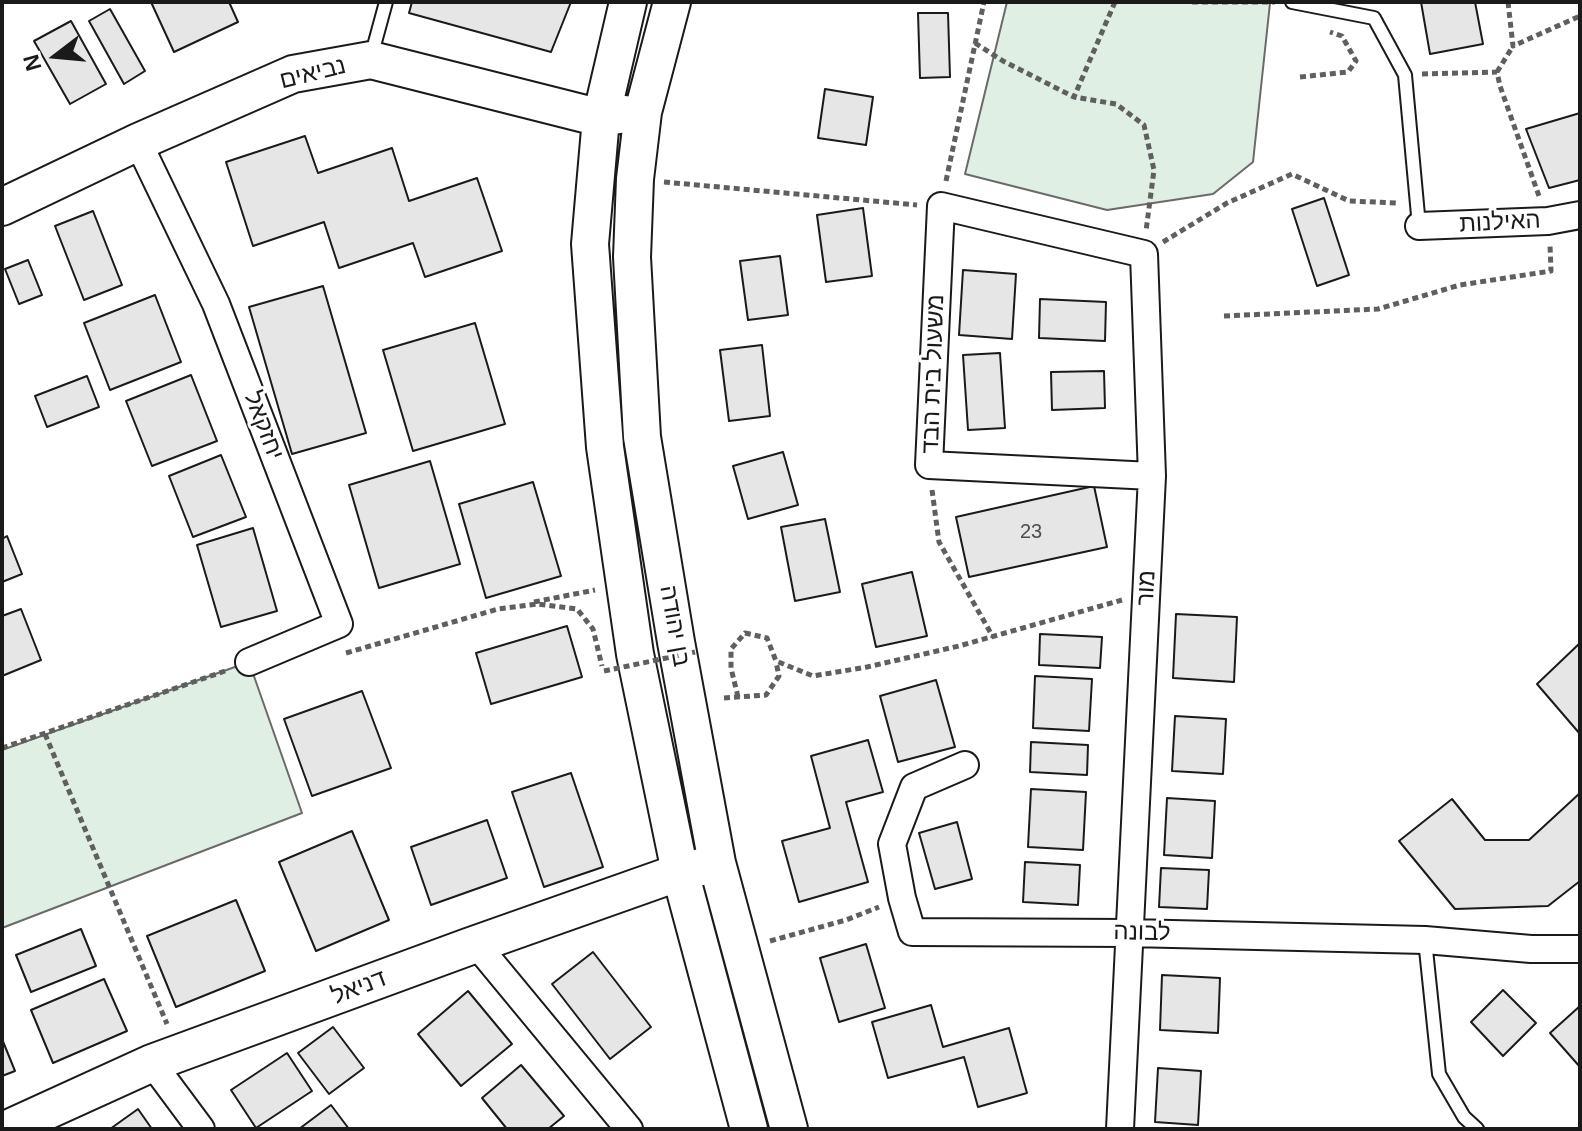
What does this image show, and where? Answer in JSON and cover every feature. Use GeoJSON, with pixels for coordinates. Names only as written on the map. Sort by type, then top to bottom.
{"type":"FeatureCollection","features":[{"type":"Feature","properties":{"kind":"street","name":"בן יהודה"},"geometry":{"type":"LineString","coordinates":[[628,2],[601,118],[590,244],[605,447],[635,654],[680,872],[749,1129]]}},
{"type":"Feature","properties":{"kind":"street","name":"בן יהודה"},"geometry":{"type":"LineString","coordinates":[[672,2],[643,112],[635,179],[632,257],[642,437],[717,863],[789,1129]]}},
{"type":"Feature","properties":{"kind":"street","name":"נביאים"},"geometry":{"type":"LineString","coordinates":[[2,207],[138,142],[293,74],[371,60],[601,118],[643,112]]}},
{"type":"Feature","properties":{"kind":"street","name":"יחזקאל"},"geometry":{"type":"LineString","coordinates":[[138,142],[216,304],[339,624],[249,662]]}},
{"type":"Feature","properties":{"kind":"street"},"geometry":{"type":"LineString","coordinates":[[941,206],[1144,254]]}},
{"type":"Feature","properties":{"kind":"street","name":"משעול בית הבד"},"geometry":{"type":"LineString","coordinates":[[941,206],[929,465],[1152,476]]}},
{"type":"Feature","properties":{"kind":"street","name":"האילנות"},"geometry":{"type":"LineString","coordinates":[[1419,226],[1548,221],[1580,215]]}},
{"type":"Feature","properties":{"kind":"street","name":"מור"},"geometry":{"type":"LineString","coordinates":[[1120,1129],[1152,476],[1144,254]]}},
{"type":"Feature","properties":{"kind":"street","name":"לבונה"},"geometry":{"type":"LineString","coordinates":[[965,765],[914,787],[892,844],[912,932],[1425,940],[1531,949],[1580,949]]}},
{"type":"Feature","properties":{"kind":"street","name":"דניאל"},"geometry":{"type":"LineString","coordinates":[[7,1129],[165,1058],[476,944],[680,872],[717,863]]}},
{"type":"Feature","properties":{"kind":"street"},"geometry":{"type":"LineString","coordinates":[[476,944],[629,1129]]}},
{"type":"Feature","properties":{"kind":"street"},"geometry":{"type":"LineString","coordinates":[[165,1058],[201,1129]]}},
{"type":"Feature","properties":{"kind":"lane"},"geometry":{"type":"LineString","coordinates":[[371,60],[386,2]]}},
{"type":"Feature","properties":{"kind":"lane"},"geometry":{"type":"LineString","coordinates":[[1292,2],[1374,18],[1405,75],[1419,226]]}},
{"type":"Feature","properties":{"kind":"lane"},"geometry":{"type":"LineString","coordinates":[[1425,940],[1439,1074],[1464,1117],[1477,1129]]}},
{"type":"Feature","properties":{"kind":"path"},"geometry":{"type":"LineString","coordinates":[[635,179],[941,206],[984,2]]}},
{"type":"Feature","properties":{"kind":"path"},"geometry":{"type":"LineString","coordinates":[[1074,97],[1115,2]]}},
{"type":"Feature","properties":{"kind":"path"},"geometry":{"type":"LineString","coordinates":[[1192,2],[1275,2]]}},
{"type":"Feature","properties":{"kind":"path"},"geometry":{"type":"LineString","coordinates":[[1508,2],[1513,46]]}},
{"type":"Feature","properties":{"kind":"path"},"geometry":{"type":"LineString","coordinates":[[1300,77],[1348,72],[1356,61],[1342,36],[1311,25],[1323,8]]}},
{"type":"Feature","properties":{"kind":"path"},"geometry":{"type":"LineString","coordinates":[[1497,72],[1513,46],[1580,16]]}},
{"type":"Feature","properties":{"kind":"path"},"geometry":{"type":"LineString","coordinates":[[975,43],[1074,97],[1116,104],[1144,125],[1154,170],[1144,254]]}},
{"type":"Feature","properties":{"kind":"path"},"geometry":{"type":"LineString","coordinates":[[1144,254],[1227,203],[1292,174],[1349,201],[1401,203]]}},
{"type":"Feature","properties":{"kind":"path"},"geometry":{"type":"LineString","coordinates":[[1550,246],[1565,246]]}},
{"type":"Feature","properties":{"kind":"path"},"geometry":{"type":"LineString","coordinates":[[929,465],[939,542],[993,637]]}},
{"type":"Feature","properties":{"kind":"path"},"geometry":{"type":"LineString","coordinates":[[307,638],[322,661],[498,609],[625,584]]}},
{"type":"Feature","properties":{"kind":"path"},"geometry":{"type":"LineString","coordinates":[[776,661],[813,676],[867,667],[993,637],[1146,593]]}},
{"type":"Feature","properties":{"kind":"path"},"geometry":{"type":"LineString","coordinates":[[498,609],[538,604],[577,609],[593,629],[604,671],[695,652]]}},
{"type":"Feature","properties":{"kind":"path"},"geometry":{"type":"LineString","coordinates":[[724,698],[738,697],[766,695],[779,676],[767,638],[745,633],[731,649],[731,668],[738,697]]}},
{"type":"Feature","properties":{"kind":"path"},"geometry":{"type":"LineString","coordinates":[[2,748],[249,662]]}},
{"type":"Feature","properties":{"kind":"path"},"geometry":{"type":"LineString","coordinates":[[45,734],[165,1058]]}},
{"type":"Feature","properties":{"kind":"path"},"geometry":{"type":"LineString","coordinates":[[769,941],[846,920],[902,898]]}},
{"type":"Feature","properties":{"kind":"green space"},"geometry":{"type":"Polygon","coordinates":[[[1007,2],[1273,2],[1270,3],[1253,162],[1213,194],[1107,210],[965,174],[1007,2]]]}},
{"type":"Feature","properties":{"kind":"green space"},"geometry":{"type":"Polygon","coordinates":[[[249,662],[302,813],[2,928],[2,750],[249,662]]]}},
{"type":"Feature","properties":{"kind":"building"},"geometry":{"type":"Polygon","coordinates":[[[151,2],[229,2],[238,22],[174,52],[151,2]]]}},
{"type":"Feature","properties":{"kind":"building"},"geometry":{"type":"Polygon","coordinates":[[[412,2],[571,2],[551,52],[409,13],[412,2]]]}},
{"type":"Feature","properties":{"kind":"building"},"geometry":{"type":"Polygon","coordinates":[[[1421,2],[1475,2],[1483,44],[1430,54],[1421,2]]]}},
{"type":"Feature","properties":{"kind":"building"},"geometry":{"type":"Polygon","coordinates":[[[110,9],[145,71],[124,84],[89,21],[110,9]]]}},
{"type":"Feature","properties":{"kind":"building"},"geometry":{"type":"Polygon","coordinates":[[[918,13],[948,13],[950,77],[920,78],[918,13]]]}},
{"type":"Feature","properties":{"kind":"building"},"geometry":{"type":"Polygon","coordinates":[[[71,21],[106,84],[70,104],[34,41],[71,21]]]}},
{"type":"Feature","properties":{"kind":"building"},"geometry":{"type":"Polygon","coordinates":[[[825,89],[873,97],[866,145],[818,138],[825,89]]]}},
{"type":"Feature","properties":{"kind":"building"},"geometry":{"type":"Polygon","coordinates":[[[1580,113],[1580,180],[1549,188],[1526,129],[1580,113]]]}},
{"type":"Feature","properties":{"kind":"building"},"geometry":{"type":"Polygon","coordinates":[[[305,136],[318,173],[392,148],[409,201],[477,178],[502,251],[425,277],[413,243],[339,268],[324,222],[253,246],[226,162],[305,136]]]}},
{"type":"Feature","properties":{"kind":"building"},"geometry":{"type":"Polygon","coordinates":[[[1324,198],[1349,275],[1317,286],[1292,209],[1324,198]]]}},
{"type":"Feature","properties":{"kind":"building"},"geometry":{"type":"Polygon","coordinates":[[[863,208],[872,276],[826,282],[817,215],[863,208]]]}},
{"type":"Feature","properties":{"kind":"building"},"geometry":{"type":"Polygon","coordinates":[[[93,211],[122,285],[84,300],[55,226],[93,211]]]}},
{"type":"Feature","properties":{"kind":"building"},"geometry":{"type":"Polygon","coordinates":[[[780,256],[788,315],[748,320],[740,261],[780,256]]]}},
{"type":"Feature","properties":{"kind":"building"},"geometry":{"type":"Polygon","coordinates":[[[28,260],[42,295],[19,304],[5,269],[28,260]]]}},
{"type":"Feature","properties":{"kind":"building"},"geometry":{"type":"Polygon","coordinates":[[[963,270],[1016,274],[1012,339],[959,335],[963,270]]]}},
{"type":"Feature","properties":{"kind":"building"},"geometry":{"type":"Polygon","coordinates":[[[323,286],[366,433],[292,454],[249,307],[323,286]]]}},
{"type":"Feature","properties":{"kind":"building"},"geometry":{"type":"Polygon","coordinates":[[[155,295],[181,362],[110,390],[84,323],[155,295]]]}},
{"type":"Feature","properties":{"kind":"building"},"geometry":{"type":"Polygon","coordinates":[[[1040,299],[1106,302],[1105,341],[1039,338],[1040,299]]]}},
{"type":"Feature","properties":{"kind":"building"},"geometry":{"type":"Polygon","coordinates":[[[475,323],[505,424],[413,451],[383,350],[475,323]]]}},
{"type":"Feature","properties":{"kind":"building"},"geometry":{"type":"Polygon","coordinates":[[[762,345],[770,416],[729,421],[720,350],[762,345]]]}},
{"type":"Feature","properties":{"kind":"building"},"geometry":{"type":"Polygon","coordinates":[[[1000,353],[1005,428],[968,430],[963,355],[1000,353]]]}},
{"type":"Feature","properties":{"kind":"building"},"geometry":{"type":"Polygon","coordinates":[[[1104,371],[1105,408],[1052,410],[1051,372],[1104,371]]]}},
{"type":"Feature","properties":{"kind":"building"},"geometry":{"type":"Polygon","coordinates":[[[191,375],[217,441],[152,466],[126,401],[191,375]]]}},
{"type":"Feature","properties":{"kind":"building"},"geometry":{"type":"Polygon","coordinates":[[[87,376],[99,407],[47,427],[35,396],[87,376]]]}},
{"type":"Feature","properties":{"kind":"building"},"geometry":{"type":"Polygon","coordinates":[[[783,452],[798,505],[748,519],[733,466],[783,452]]]}},
{"type":"Feature","properties":{"kind":"building"},"geometry":{"type":"Polygon","coordinates":[[[221,455],[246,517],[193,537],[169,476],[221,455]]]}},
{"type":"Feature","properties":{"kind":"building"},"geometry":{"type":"Polygon","coordinates":[[[430,461],[460,564],[379,588],[349,485],[430,461]]]}},
{"type":"Feature","properties":{"kind":"building"},"geometry":{"type":"Polygon","coordinates":[[[533,482],[561,576],[486,598],[459,504],[533,482]]]}},
{"type":"Feature","properties":{"kind":"building"},"geometry":{"type":"Polygon","coordinates":[[[1094,486],[1107,547],[969,577],[956,517],[1094,486]]]}},
{"type":"Feature","properties":{"kind":"building"},"geometry":{"type":"Polygon","coordinates":[[[825,519],[840,592],[795,601],[781,527],[825,519]]]}},
{"type":"Feature","properties":{"kind":"building"},"geometry":{"type":"Polygon","coordinates":[[[253,528],[277,611],[221,627],[197,545],[253,528]]]}},
{"type":"Feature","properties":{"kind":"building"},"geometry":{"type":"Polygon","coordinates":[[[7,536],[22,574],[2,582],[2,539],[7,536]]]}},
{"type":"Feature","properties":{"kind":"building"},"geometry":{"type":"Polygon","coordinates":[[[912,572],[927,636],[876,647],[862,584],[912,572]]]}},
{"type":"Feature","properties":{"kind":"building"},"geometry":{"type":"Polygon","coordinates":[[[21,609],[41,660],[2,676],[2,616],[21,609]]]}},
{"type":"Feature","properties":{"kind":"building"},"geometry":{"type":"Polygon","coordinates":[[[1176,614],[1237,617],[1234,682],[1173,678],[1176,614]]]}},
{"type":"Feature","properties":{"kind":"building"},"geometry":{"type":"Polygon","coordinates":[[[567,626],[582,677],[491,704],[476,653],[567,626]]]}},
{"type":"Feature","properties":{"kind":"building"},"geometry":{"type":"Polygon","coordinates":[[[1040,634],[1102,637],[1100,668],[1039,665],[1040,634]]]}},
{"type":"Feature","properties":{"kind":"building"},"geometry":{"type":"Polygon","coordinates":[[[1580,643],[1580,734],[1537,684],[1580,643]]]}},
{"type":"Feature","properties":{"kind":"building"},"geometry":{"type":"Polygon","coordinates":[[[1035,676],[1092,679],[1089,731],[1033,728],[1035,676]]]}},
{"type":"Feature","properties":{"kind":"building"},"geometry":{"type":"Polygon","coordinates":[[[936,680],[955,747],[898,762],[880,696],[936,680]]]}},
{"type":"Feature","properties":{"kind":"building"},"geometry":{"type":"Polygon","coordinates":[[[362,691],[391,768],[312,796],[284,719],[362,691]]]}},
{"type":"Feature","properties":{"kind":"building"},"geometry":{"type":"Polygon","coordinates":[[[1175,716],[1226,719],[1223,774],[1172,771],[1175,716]]]}},
{"type":"Feature","properties":{"kind":"building"},"geometry":{"type":"Polygon","coordinates":[[[868,740],[883,792],[846,802],[868,882],[799,902],[782,841],[830,828],[811,756],[868,740]]]}},
{"type":"Feature","properties":{"kind":"building"},"geometry":{"type":"Polygon","coordinates":[[[1031,742],[1088,745],[1087,775],[1030,772],[1031,742]]]}},
{"type":"Feature","properties":{"kind":"building"},"geometry":{"type":"Polygon","coordinates":[[[571,773],[603,867],[544,887],[512,792],[571,773]]]}},
{"type":"Feature","properties":{"kind":"building"},"geometry":{"type":"Polygon","coordinates":[[[1031,789],[1086,792],[1083,850],[1028,847],[1031,789]]]}},
{"type":"Feature","properties":{"kind":"building"},"geometry":{"type":"Polygon","coordinates":[[[1580,793],[1580,881],[1548,906],[1455,909],[1399,841],[1452,799],[1485,840],[1529,840],[1580,793]]]}},
{"type":"Feature","properties":{"kind":"building"},"geometry":{"type":"Polygon","coordinates":[[[1167,798],[1215,801],[1212,858],[1164,855],[1167,798]]]}},
{"type":"Feature","properties":{"kind":"building"},"geometry":{"type":"Polygon","coordinates":[[[487,820],[507,878],[431,905],[411,847],[487,820]]]}},
{"type":"Feature","properties":{"kind":"building"},"geometry":{"type":"Polygon","coordinates":[[[957,822],[972,879],[935,889],[919,833],[957,822]]]}},
{"type":"Feature","properties":{"kind":"building"},"geometry":{"type":"Polygon","coordinates":[[[352,831],[389,920],[316,951],[279,862],[352,831]]]}},
{"type":"Feature","properties":{"kind":"building"},"geometry":{"type":"Polygon","coordinates":[[[1025,862],[1080,865],[1078,905],[1023,902],[1025,862]]]}},
{"type":"Feature","properties":{"kind":"building"},"geometry":{"type":"Polygon","coordinates":[[[1161,868],[1209,870],[1207,909],[1159,907],[1161,868]]]}},
{"type":"Feature","properties":{"kind":"building"},"geometry":{"type":"Polygon","coordinates":[[[236,900],[265,971],[176,1007],[147,936],[236,900]]]}},
{"type":"Feature","properties":{"kind":"building"},"geometry":{"type":"Polygon","coordinates":[[[81,929],[96,966],[31,992],[16,955],[81,929]]]}},
{"type":"Feature","properties":{"kind":"building"},"geometry":{"type":"Polygon","coordinates":[[[866,944],[885,1008],[839,1022],[820,958],[866,944]]]}},
{"type":"Feature","properties":{"kind":"building"},"geometry":{"type":"Polygon","coordinates":[[[593,952],[651,1027],[610,1059],[552,984],[593,952]]]}},
{"type":"Feature","properties":{"kind":"building"},"geometry":{"type":"Polygon","coordinates":[[[1162,975],[1220,978],[1218,1033],[1160,1030],[1162,975]]]}},
{"type":"Feature","properties":{"kind":"building"},"geometry":{"type":"Polygon","coordinates":[[[104,979],[127,1031],[53,1063],[31,1010],[104,979]]]}},
{"type":"Feature","properties":{"kind":"building"},"geometry":{"type":"Polygon","coordinates":[[[1503,990],[1536,1023],[1503,1056],[1471,1022],[1503,990]]]}},
{"type":"Feature","properties":{"kind":"building"},"geometry":{"type":"Polygon","coordinates":[[[468,991],[512,1044],[461,1086],[418,1034],[468,991]]]}},
{"type":"Feature","properties":{"kind":"building"},"geometry":{"type":"Polygon","coordinates":[[[931,1005],[943,1047],[1009,1028],[1027,1093],[978,1107],[964,1057],[888,1078],[872,1022],[931,1005]]]}},
{"type":"Feature","properties":{"kind":"building"},"geometry":{"type":"Polygon","coordinates":[[[1580,1006],[1580,1067],[1550,1033],[1580,1006]]]}},
{"type":"Feature","properties":{"kind":"building"},"geometry":{"type":"Polygon","coordinates":[[[333,1027],[364,1068],[329,1094],[298,1053],[333,1027]]]}},
{"type":"Feature","properties":{"kind":"building"},"geometry":{"type":"Polygon","coordinates":[[[2,1039],[15,1071],[2,1076],[2,1039]]]}},
{"type":"Feature","properties":{"kind":"building"},"geometry":{"type":"Polygon","coordinates":[[[287,1053],[312,1091],[256,1128],[231,1090],[287,1053]]]}},
{"type":"Feature","properties":{"kind":"building"},"geometry":{"type":"Polygon","coordinates":[[[521,1065],[564,1116],[548,1129],[507,1129],[482,1098],[521,1065]]]}},
{"type":"Feature","properties":{"kind":"building"},"geometry":{"type":"Polygon","coordinates":[[[1158,1068],[1201,1071],[1198,1125],[1155,1122],[1158,1068]]]}},
{"type":"Feature","properties":{"kind":"building"},"geometry":{"type":"Polygon","coordinates":[[[331,1105],[349,1129],[299,1129],[331,1105]]]}},
{"type":"Feature","properties":{"kind":"building"},"geometry":{"type":"Polygon","coordinates":[[[138,1109],[152,1129],[110,1129],[138,1109]]]}}]}
